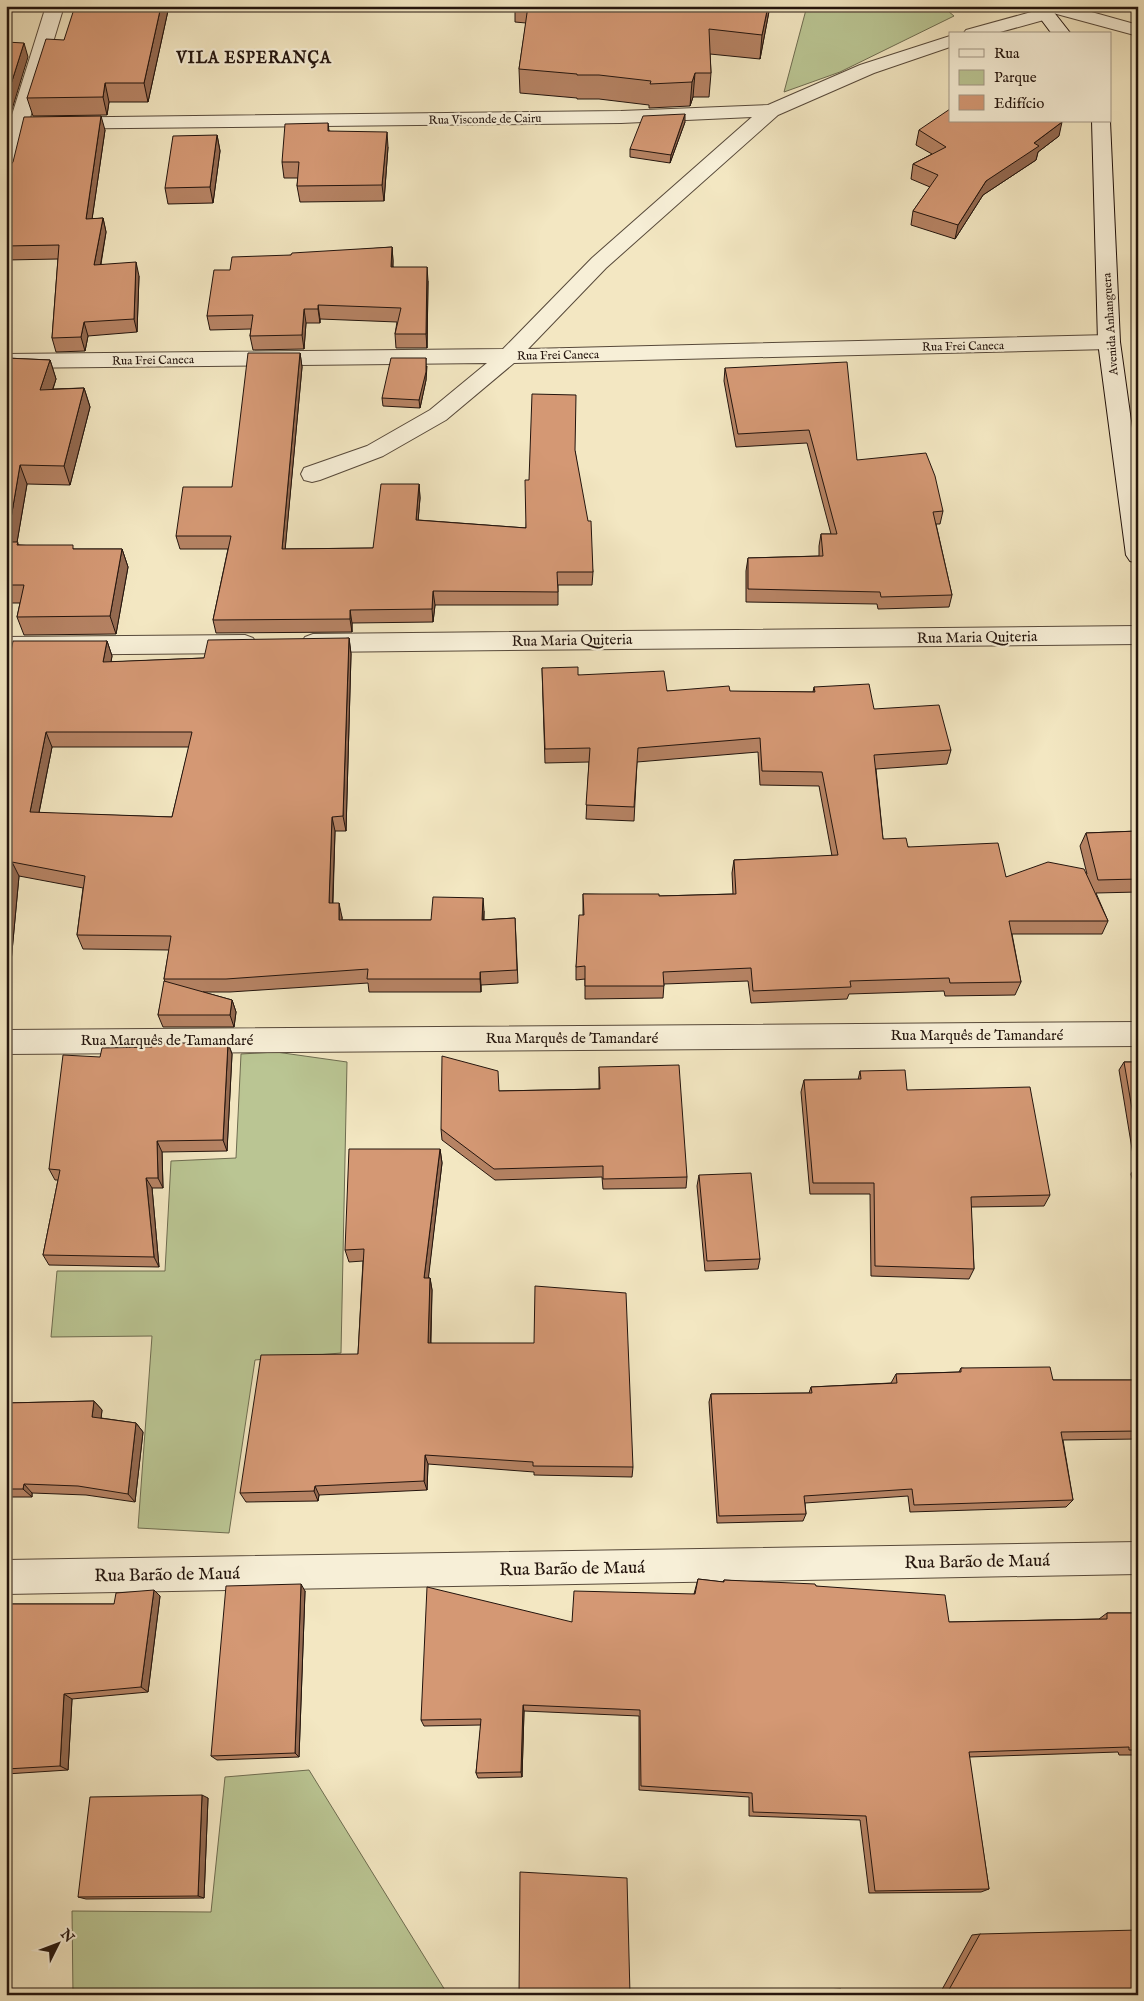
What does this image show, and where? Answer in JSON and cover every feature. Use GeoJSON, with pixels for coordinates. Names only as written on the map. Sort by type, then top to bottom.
{"type":"FeatureCollection","features":[{"type":"Feature","properties":{"kind":"street"},"geometry":{"type":"LineString","coordinates":[[6,175],[13,124],[55,6]]}},
{"type":"Feature","properties":{"kind":"street"},"geometry":{"type":"LineString","coordinates":[[1000,8],[1006,9],[1021,6]]}},
{"type":"Feature","properties":{"kind":"street"},"geometry":{"type":"LineString","coordinates":[[1044,9],[1061,32]]}},
{"type":"Feature","properties":{"kind":"street"},"geometry":{"type":"LineString","coordinates":[[978,32],[1044,9],[1138,31]]}},
{"type":"Feature","properties":{"kind":"street","name":"Rua Visconde de Cairu"},"geometry":{"type":"LineString","coordinates":[[13,124],[621,117],[771,111],[867,69],[949,41]]}},
{"type":"Feature","properties":{"kind":"street"},"geometry":{"type":"LineString","coordinates":[[312,474],[375,450],[402,437],[438,415],[509,356],[599,263],[771,111]]}},
{"type":"Feature","properties":{"kind":"street","name":"Avenida Anhanguera"},"geometry":{"type":"LineString","coordinates":[[1101,122],[1109,342],[1138,555]]}},
{"type":"Feature","properties":{"kind":"street","name":"Rua Frei Caneca"},"geometry":{"type":"LineString","coordinates":[[6,361],[509,356],[1109,342]]}},
{"type":"Feature","properties":{"kind":"street","name":"Rua Maria Quiteria"},"geometry":{"type":"LineString","coordinates":[[294,643],[1138,635]]}},
{"type":"Feature","properties":{"kind":"street"},"geometry":{"type":"LineString","coordinates":[[6,646],[264,643]]}},
{"type":"Feature","properties":{"kind":"street","name":"Rua Marquês de Tamandaré"},"geometry":{"type":"LineString","coordinates":[[6,1042],[1138,1034]]}},
{"type":"Feature","properties":{"kind":"street","name":"Rua Barão de Mauá"},"geometry":{"type":"LineString","coordinates":[[6,1577],[1138,1558]]}},
{"type":"Feature","properties":{"kind":"green space"},"geometry":{"type":"Polygon","coordinates":[[[807,6],[942,6],[954,16],[840,72],[784,92],[807,6]]]}},
{"type":"Feature","properties":{"kind":"green space"},"geometry":{"type":"Polygon","coordinates":[[[276,1052],[347,1062],[341,1353],[255,1360],[229,1533],[138,1528],[152,1336],[51,1337],[57,1271],[165,1271],[171,1161],[236,1158],[241,1054],[276,1052]]]}},
{"type":"Feature","properties":{"kind":"green space"},"geometry":{"type":"Polygon","coordinates":[[[309,1770],[448,1995],[73,1995],[72,1911],[211,1912],[225,1777],[309,1770]]]}},
{"type":"Feature","properties":{"kind":"building"},"geometry":{"type":"Polygon","coordinates":[[[75,6],[161,6],[144,83],[105,83],[103,97],[27,98],[46,39],[64,40],[75,6]]]}},
{"type":"Feature","properties":{"kind":"building"},"geometry":{"type":"Polygon","coordinates":[[[528,6],[768,6],[762,35],[709,29],[711,73],[695,73],[692,82],[650,84],[651,81],[519,69],[528,6]]]}},
{"type":"Feature","properties":{"kind":"building"},"geometry":{"type":"Polygon","coordinates":[[[6,42],[24,43],[6,100],[6,42]]]}},
{"type":"Feature","properties":{"kind":"building"},"geometry":{"type":"Polygon","coordinates":[[[949,110],[949,122],[1062,122],[1034,143],[1039,146],[986,181],[958,225],[913,211],[938,175],[913,164],[946,147],[919,130],[949,110]]]}},
{"type":"Feature","properties":{"kind":"building"},"geometry":{"type":"Polygon","coordinates":[[[685,114],[671,155],[630,149],[643,116],[685,114]]]}},
{"type":"Feature","properties":{"kind":"building"},"geometry":{"type":"Polygon","coordinates":[[[101,116],[86,219],[103,218],[94,265],[136,262],[134,319],[84,322],[81,337],[52,338],[59,245],[6,246],[6,168],[13,162],[24,117],[101,116]]]}},
{"type":"Feature","properties":{"kind":"building"},"geometry":{"type":"Polygon","coordinates":[[[328,123],[328,131],[387,132],[382,185],[297,186],[299,162],[282,162],[285,124],[328,123]]]}},
{"type":"Feature","properties":{"kind":"building"},"geometry":{"type":"Polygon","coordinates":[[[217,135],[210,187],[165,188],[173,136],[217,135]]]}},
{"type":"Feature","properties":{"kind":"building"},"geometry":{"type":"Polygon","coordinates":[[[392,247],[391,267],[427,267],[426,334],[395,334],[401,308],[318,305],[318,309],[304,309],[302,335],[250,336],[253,315],[207,316],[214,270],[230,270],[232,257],[291,255],[292,253],[392,247]]]}},
{"type":"Feature","properties":{"kind":"building"},"geometry":{"type":"Polygon","coordinates":[[[248,353],[300,353],[282,549],[373,548],[381,484],[419,484],[416,520],[526,528],[525,480],[529,480],[532,394],[576,395],[575,450],[588,521],[591,521],[593,572],[557,572],[558,592],[433,591],[432,609],[350,610],[350,619],[213,620],[231,536],[176,536],[183,487],[232,487],[248,353]]]}},
{"type":"Feature","properties":{"kind":"building"},"geometry":{"type":"Polygon","coordinates":[[[6,358],[50,360],[40,390],[84,388],[64,466],[20,465],[7,542],[18,542],[17,545],[73,545],[73,549],[122,549],[110,616],[17,617],[24,585],[6,585],[6,358]]]}},
{"type":"Feature","properties":{"kind":"building"},"geometry":{"type":"Polygon","coordinates":[[[391,358],[426,358],[426,372],[419,400],[382,398],[391,358]]]}},
{"type":"Feature","properties":{"kind":"building"},"geometry":{"type":"Polygon","coordinates":[[[847,362],[857,460],[926,453],[935,476],[943,511],[933,512],[952,595],[881,597],[880,592],[748,589],[748,558],[823,556],[821,534],[837,534],[809,430],[738,434],[725,368],[847,362]]]}},
{"type":"Feature","properties":{"kind":"building"},"geometry":{"type":"Polygon","coordinates":[[[349,638],[343,816],[332,817],[329,903],[339,903],[339,920],[431,920],[433,897],[483,898],[482,920],[515,918],[517,970],[480,972],[480,979],[367,979],[368,969],[226,979],[164,979],[171,936],[77,935],[85,876],[12,862],[6,923],[6,662],[9,662],[13,641],[107,641],[103,662],[204,658],[208,640],[349,638]],[[46,732],[30,812],[172,817],[192,732],[46,732]]]}},
{"type":"Feature","properties":{"kind":"building"},"geometry":{"type":"Polygon","coordinates":[[[578,667],[578,675],[664,671],[667,691],[729,686],[730,691],[815,692],[814,687],[869,684],[874,709],[939,705],[951,750],[874,755],[883,839],[906,838],[908,847],[998,843],[1006,877],[1048,862],[1084,869],[1108,921],[1009,921],[1021,982],[950,983],[949,978],[850,981],[851,987],[753,991],[751,968],[663,972],[664,986],[585,986],[585,966],[576,967],[579,915],[584,915],[583,894],[659,894],[659,896],[736,894],[734,860],[838,855],[822,772],[762,771],[760,738],[638,748],[634,807],[586,805],[590,748],[545,749],[542,668],[578,667]]]}},
{"type":"Feature","properties":{"kind":"building"},"geometry":{"type":"Polygon","coordinates":[[[1138,831],[1138,879],[1098,880],[1086,833],[1138,831]]]}},
{"type":"Feature","properties":{"kind":"building"},"geometry":{"type":"Polygon","coordinates":[[[164,981],[232,1000],[230,1015],[158,1015],[164,981]]]}},
{"type":"Feature","properties":{"kind":"building"},"geometry":{"type":"Polygon","coordinates":[[[153,1043],[228,1043],[223,1140],[157,1141],[158,1178],[146,1178],[154,1257],[43,1255],[60,1170],[49,1169],[63,1055],[100,1057],[102,1048],[152,1047],[153,1043]]]}},
{"type":"Feature","properties":{"kind":"building"},"geometry":{"type":"Polygon","coordinates":[[[442,1056],[498,1071],[499,1091],[600,1089],[599,1067],[679,1065],[687,1177],[603,1179],[603,1166],[494,1169],[441,1129],[442,1056]]]}},
{"type":"Feature","properties":{"kind":"building"},"geometry":{"type":"Polygon","coordinates":[[[1124,1062],[1138,1062],[1138,1144],[1124,1062]]]}},
{"type":"Feature","properties":{"kind":"building"},"geometry":{"type":"Polygon","coordinates":[[[905,1070],[907,1090],[1030,1087],[1050,1195],[971,1197],[974,1269],[875,1266],[874,1183],[813,1183],[804,1080],[861,1079],[860,1071],[905,1070]]]}},
{"type":"Feature","properties":{"kind":"building"},"geometry":{"type":"Polygon","coordinates":[[[349,1149],[440,1149],[424,1278],[430,1278],[428,1343],[534,1343],[535,1286],[626,1293],[633,1467],[533,1466],[533,1462],[425,1455],[424,1481],[315,1486],[314,1491],[240,1493],[261,1355],[358,1354],[364,1249],[345,1250],[349,1149]]]}},
{"type":"Feature","properties":{"kind":"building"},"geometry":{"type":"Polygon","coordinates":[[[751,1173],[760,1259],[707,1261],[699,1175],[751,1173]]]}},
{"type":"Feature","properties":{"kind":"building"},"geometry":{"type":"Polygon","coordinates":[[[1050,1367],[1053,1380],[1138,1380],[1138,1431],[1061,1432],[1073,1500],[914,1505],[912,1489],[804,1496],[806,1514],[719,1516],[711,1394],[812,1393],[811,1387],[897,1383],[896,1374],[961,1372],[961,1368],[1050,1367]]]}},
{"type":"Feature","properties":{"kind":"building"},"geometry":{"type":"Polygon","coordinates":[[[94,1401],[92,1417],[136,1423],[128,1494],[78,1486],[24,1484],[23,1489],[6,1489],[6,1403],[94,1401]]]}},
{"type":"Feature","properties":{"kind":"building"},"geometry":{"type":"Polygon","coordinates":[[[698,1579],[724,1582],[724,1580],[815,1584],[816,1586],[945,1595],[949,1622],[1107,1619],[1107,1613],[1138,1613],[1138,1750],[1129,1750],[1129,1747],[969,1752],[989,1889],[875,1891],[866,1816],[753,1812],[752,1793],[641,1786],[640,1710],[523,1705],[521,1772],[476,1773],[481,1719],[421,1720],[427,1587],[572,1622],[574,1591],[695,1594],[698,1579]]]}},
{"type":"Feature","properties":{"kind":"building"},"geometry":{"type":"Polygon","coordinates":[[[301,1584],[295,1753],[211,1756],[226,1586],[301,1584]]]}},
{"type":"Feature","properties":{"kind":"building"},"geometry":{"type":"Polygon","coordinates":[[[154,1590],[141,1687],[64,1694],[60,1766],[6,1769],[6,1604],[114,1604],[116,1593],[154,1590]]]}},
{"type":"Feature","properties":{"kind":"building"},"geometry":{"type":"Polygon","coordinates":[[[202,1795],[198,1896],[78,1897],[90,1797],[202,1795]]]}},
{"type":"Feature","properties":{"kind":"building"},"geometry":{"type":"Polygon","coordinates":[[[520,1872],[627,1878],[630,1995],[519,1995],[520,1872]]]}},
{"type":"Feature","properties":{"kind":"building"},"geometry":{"type":"Polygon","coordinates":[[[1138,1930],[1138,1995],[946,1995],[980,1934],[1138,1930]]]}},
{"type":"Feature","properties":{"kind":"building"},"geometry":{"type":"Polygon","coordinates":[[[841,1989],[841,1995],[770,1995],[777,1993],[841,1989]]]}},
{"type":"Feature","properties":{"kind":"district","name":"VILA ESPERANÇA"},"geometry":{"type":"Point","coordinates":[254,57]}}]}
